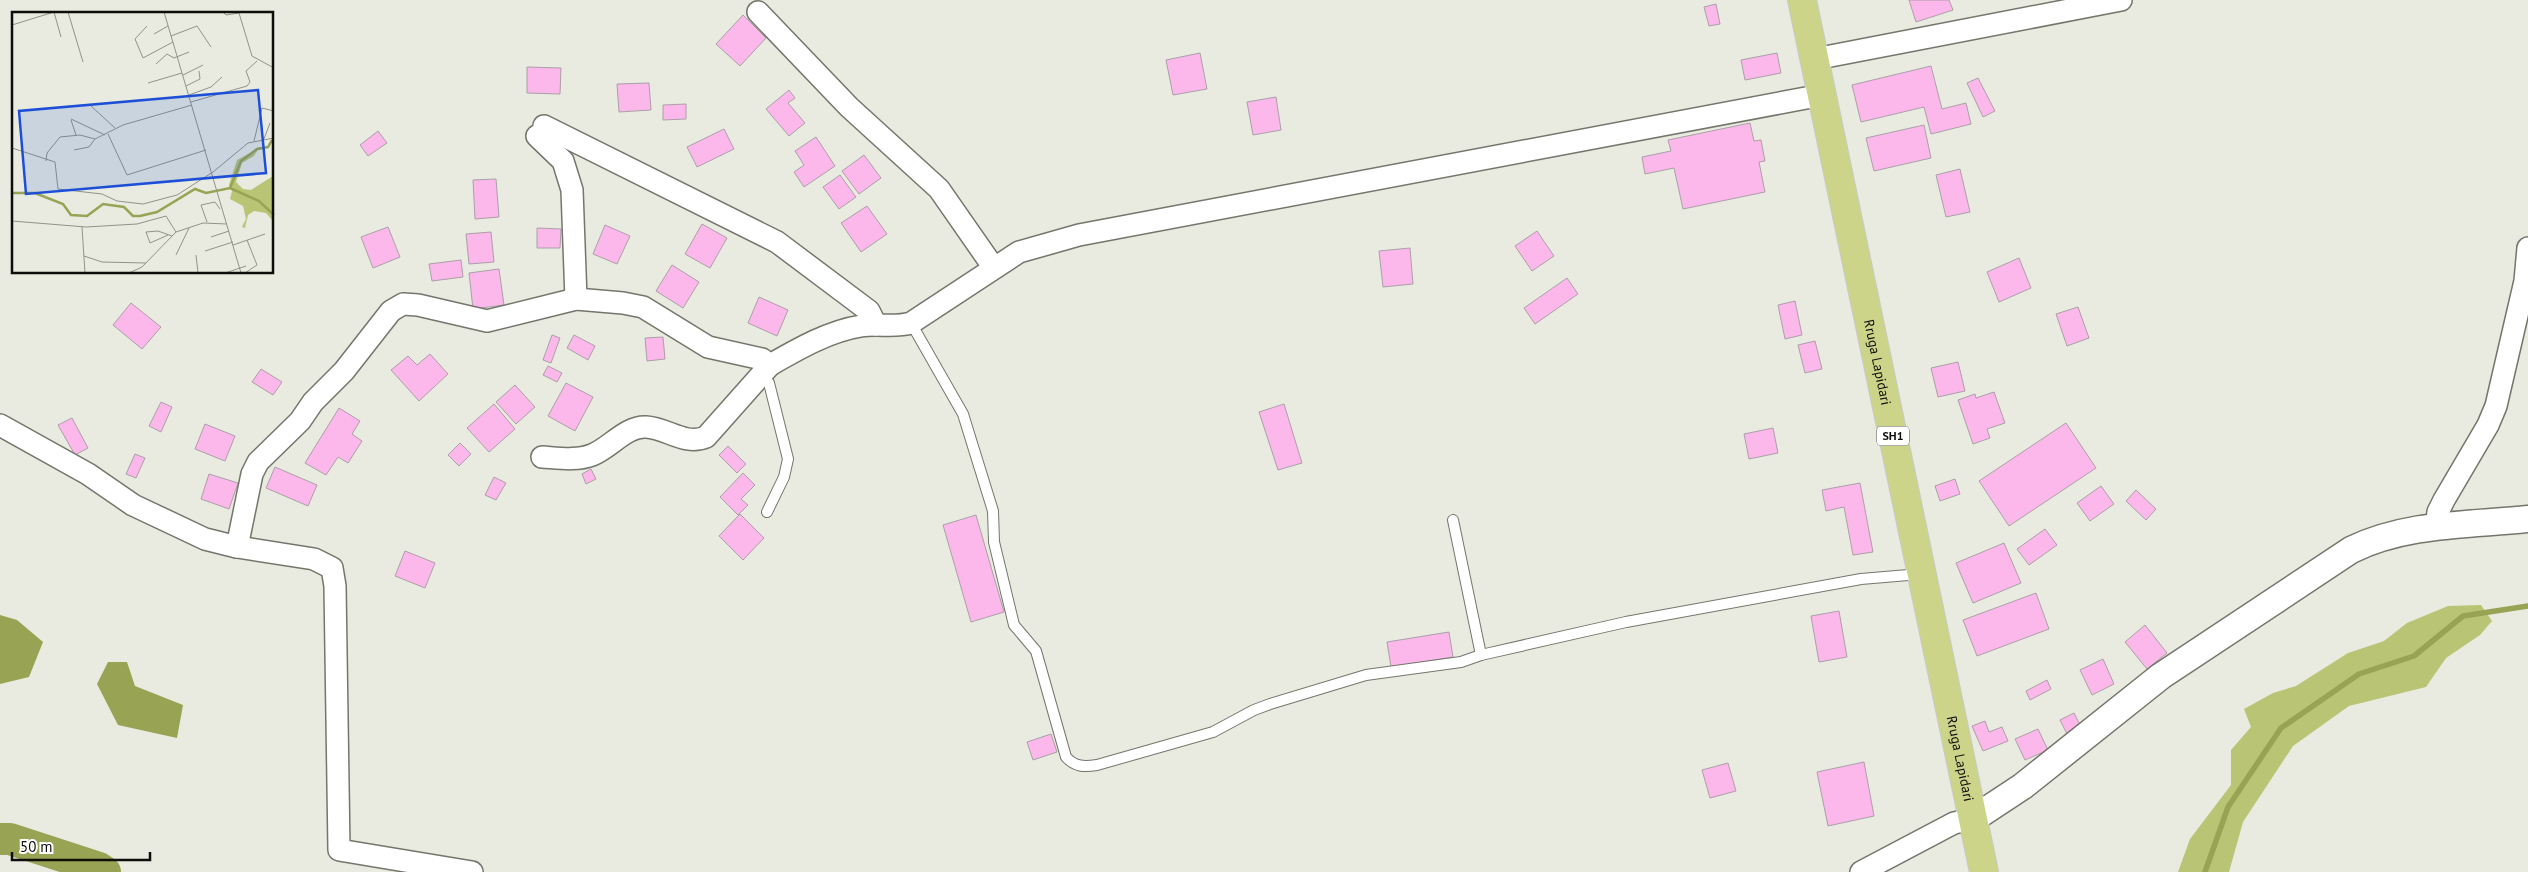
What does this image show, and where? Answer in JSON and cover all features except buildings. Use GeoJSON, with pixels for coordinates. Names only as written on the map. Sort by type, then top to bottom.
{"type":"FeatureCollection","features":[{"type":"Feature","properties":{"kind":"main road","name":"Rruga Lapidari"},"geometry":{"type":"LineString","coordinates":[[1802,0],[1984,872]]}},
{"type":"Feature","properties":{"kind":"street"},"geometry":{"type":"LineString","coordinates":[[1815,59],[2121,0]]}},
{"type":"Feature","properties":{"kind":"street"},"geometry":{"type":"LineString","coordinates":[[758,12],[849,106],[939,190],[994,268]]}},
{"type":"Feature","properties":{"kind":"street"},"geometry":{"type":"LineString","coordinates":[[542,457],[577,458],[592,455],[633,430],[646,426],[698,441],[706,437],[766,369],[808,344],[843,330],[876,324],[900,326],[911,323],[1019,252],[1079,235],[1822,94]]}},
{"type":"Feature","properties":{"kind":"street"},"geometry":{"type":"LineString","coordinates":[[576,299],[572,190],[563,161],[540,131],[777,242],[869,311],[876,324]]}},
{"type":"Feature","properties":{"kind":"street"},"geometry":{"type":"LineString","coordinates":[[2436,528],[2438,512],[2488,425],[2496,406],[2525,281],[2528,248]]}},
{"type":"Feature","properties":{"kind":"street"},"geometry":{"type":"LineString","coordinates":[[237,547],[252,474],[258,462],[300,421],[313,402],[344,371],[391,311],[403,304],[418,305],[487,321],[576,299],[644,307],[708,348],[762,359],[766,369]]}},
{"type":"Feature","properties":{"kind":"street"},"geometry":{"type":"LineString","coordinates":[[0,424],[88,474],[133,505],[205,539],[237,547],[314,559],[332,568],[336,586],[339,850],[472,872]]}},
{"type":"Feature","properties":{"kind":"street"},"geometry":{"type":"LineString","coordinates":[[1861,872],[1954,823],[1973,819],[2023,786],[2162,676],[2351,550],[2389,534],[2528,520]]}},
{"type":"Feature","properties":{"kind":"lane"},"geometry":{"type":"LineString","coordinates":[[911,323],[963,414],[993,511],[994,542],[1014,625],[1036,651],[1066,757],[1071,763],[1087,766],[1097,765],[1213,732],[1254,710],[1270,704],[1366,676],[1461,662],[1481,655],[1636,620],[1862,579],[1921,574]]}},
{"type":"Feature","properties":{"kind":"lane"},"geometry":{"type":"LineString","coordinates":[[766,369],[788,459],[784,477],[767,512]]}},
{"type":"Feature","properties":{"kind":"lane"},"geometry":{"type":"LineString","coordinates":[[1453,520],[1481,655]]}},
{"type":"Feature","properties":{"kind":"shaded area"},"geometry":{"type":"Polygon","coordinates":[[[2481,605],[2492,621],[2480,635],[2446,658],[2426,687],[2349,706],[2293,746],[2243,822],[2229,872],[2178,872],[2190,839],[2231,785],[2231,750],[2251,727],[2244,709],[2273,693],[2296,686],[2348,653],[2384,641],[2407,623],[2448,606],[2481,605]]]}},
{"type":"Feature","properties":{"kind":"shaded area"},"geometry":{"type":"Polygon","coordinates":[[[0,615],[17,620],[43,642],[29,677],[0,684],[0,615]]]}},
{"type":"Feature","properties":{"kind":"shaded area"},"geometry":{"type":"Polygon","coordinates":[[[108,662],[127,662],[135,686],[183,705],[177,738],[118,725],[97,684],[108,662]]]}},
{"type":"Feature","properties":{"kind":"waterway"},"geometry":{"type":"LineString","coordinates":[[2205,872],[2228,807],[2281,728],[2359,674],[2414,656],[2463,616],[2528,606]]}},
{"type":"Feature","properties":{"kind":"waterway"},"geometry":{"type":"LineString","coordinates":[[0,839],[10,839],[99,868],[105,872]]}}]}
